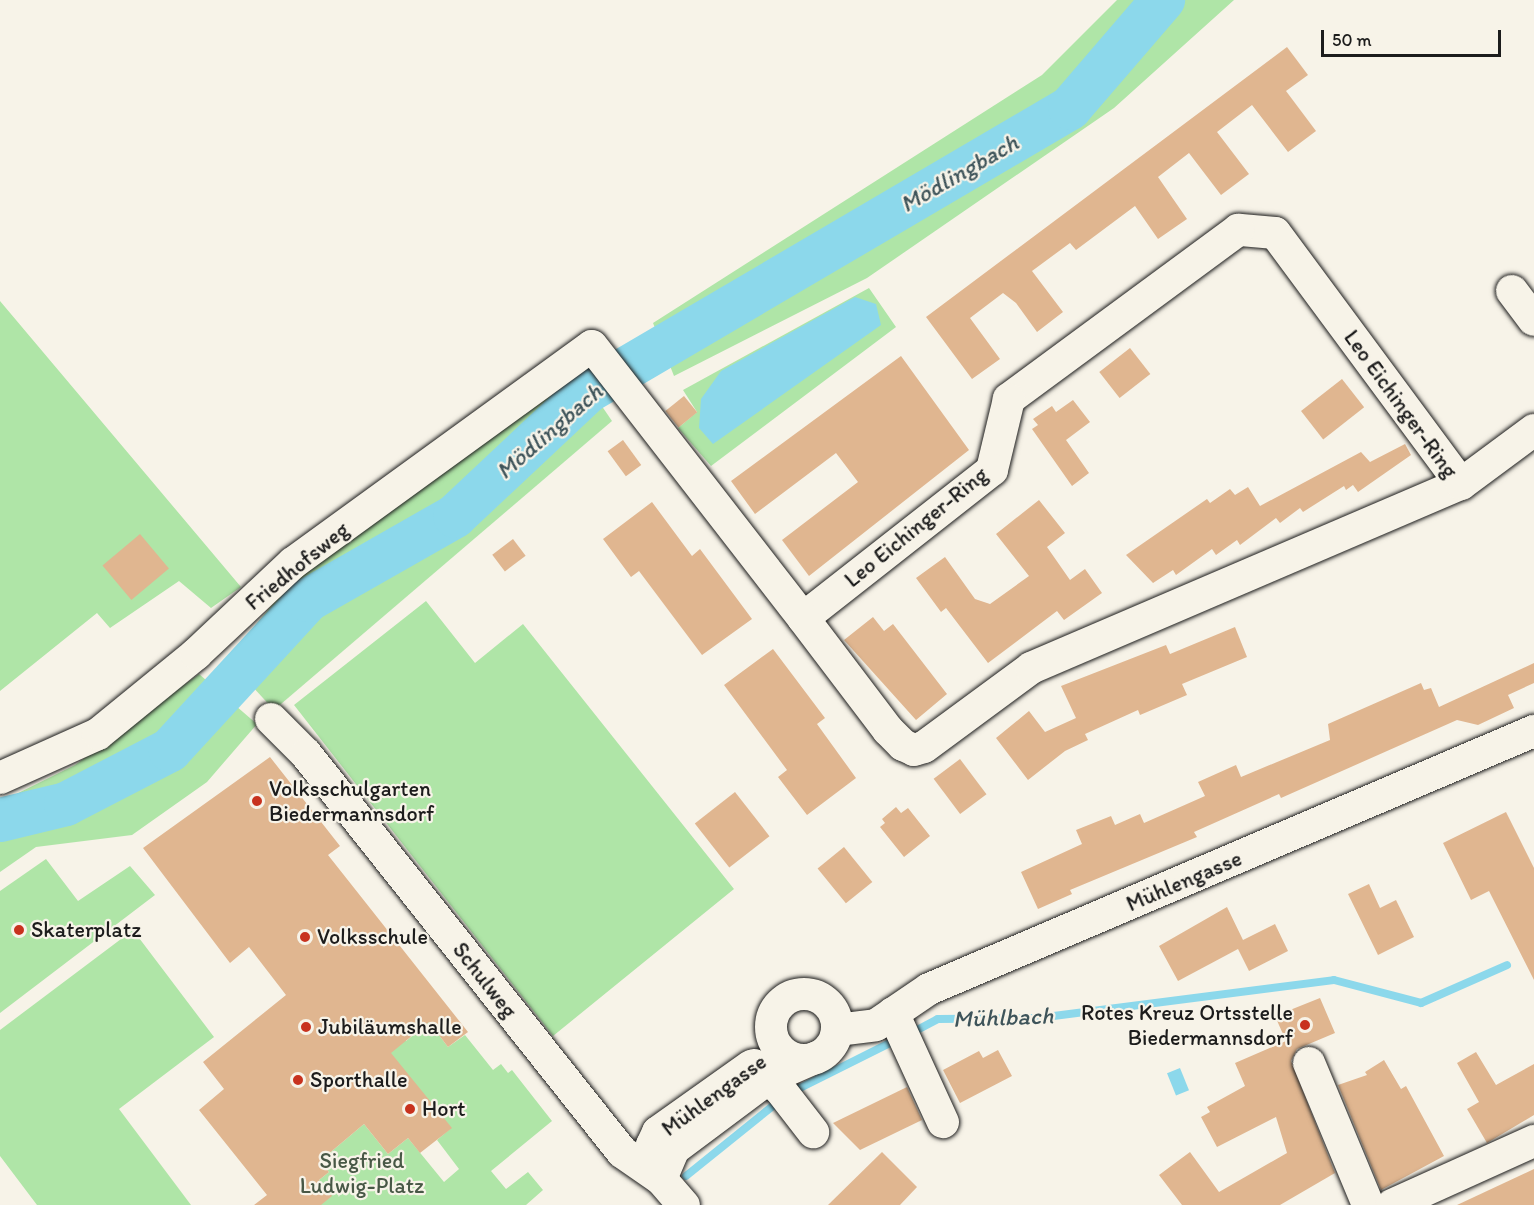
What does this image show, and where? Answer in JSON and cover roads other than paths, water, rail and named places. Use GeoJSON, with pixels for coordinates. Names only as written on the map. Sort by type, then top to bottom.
{"type":"FeatureCollection","features":[{"type":"Feature","properties":{"kind":"street","name":"Leo Eichinger-Ring"},"geometry":{"type":"LineString","coordinates":[[599,355],[888,730],[914,750],[944,735],[1031,668],[1461,484],[1275,233],[1238,230],[1009,399],[992,470],[803,618]]}},
{"type":"Feature","properties":{"kind":"street"},"geometry":{"type":"LineString","coordinates":[[1512,291],[1534,320]]}},
{"type":"Feature","properties":{"kind":"street","name":"Friedhofsweg"},"geometry":{"type":"LineString","coordinates":[[0,778],[98,734],[196,654],[293,563],[599,355]]}},
{"type":"Feature","properties":{"kind":"street"},"geometry":{"type":"LineString","coordinates":[[1461,484],[1534,430]]}},
{"type":"Feature","properties":{"kind":"street","name":"Schulweg"},"geometry":{"type":"LineString","coordinates":[[271,719],[306,754],[622,1152],[671,1191]]}},
{"type":"Feature","properties":{"kind":"street","name":"Mühlengasse"},"geometry":{"type":"LineString","coordinates":[[837,1030],[876,1026],[929,989],[1534,731]]}},
{"type":"Feature","properties":{"kind":"street","name":"Mühlengasse"},"geometry":{"type":"LineString","coordinates":[[671,1191],[651,1145],[658,1132],[770,1070],[798,1059],[818,1057],[827,1050],[837,1030],[834,1013],[823,1000],[812,995],[790,997],[781,1003],[772,1021],[774,1040],[770,1070]]}},
{"type":"Feature","properties":{"kind":"street"},"geometry":{"type":"LineString","coordinates":[[893,1013],[943,1122]]}},
{"type":"Feature","properties":{"kind":"street"},"geometry":{"type":"LineString","coordinates":[[1309,1063],[1368,1205]]}},
{"type":"Feature","properties":{"kind":"street"},"geometry":{"type":"LineString","coordinates":[[770,1070],[806,1123]]}},
{"type":"Feature","properties":{"kind":"street"},"geometry":{"type":"LineString","coordinates":[[1392,1205],[1534,1141]]}},
{"type":"Feature","properties":{"kind":"water"},"geometry":{"type":"Polygon","coordinates":[[[855,297],[876,304],[881,325],[713,444],[699,428],[701,399],[721,371],[855,297]]]}},
{"type":"Feature","properties":{"kind":"water"},"geometry":{"type":"Polygon","coordinates":[[[1180,1068],[1189,1090],[1176,1095],[1167,1073],[1180,1068]]]}},
{"type":"Feature","properties":{"kind":"waterway","name":"Mödlingbach"},"geometry":{"type":"LineString","coordinates":[[0,820],[66,804],[170,750],[308,600],[455,516],[588,391],[1070,108],[1163,0]]}},
{"type":"Feature","properties":{"kind":"waterway","name":"Mühlbach"},"geometry":{"type":"LineString","coordinates":[[919,1029],[938,1019],[1038,1018],[1334,980],[1421,1003],[1507,965]]}},
{"type":"Feature","properties":{"kind":"waterway","name":"Mühlbach"},"geometry":{"type":"LineString","coordinates":[[792,1092],[892,1042]]}},
{"type":"Feature","properties":{"kind":"waterway","name":"Mühlbach"},"geometry":{"type":"LineString","coordinates":[[686,1176],[779,1101]]}},
{"type":"Feature","properties":{"kind":"place","name":"Volksschulgarten Biedermannsdorf"},"geometry":{"type":"Point","coordinates":[257,801]}},
{"type":"Feature","properties":{"kind":"place","name":"Skaterplatz"},"geometry":{"type":"Point","coordinates":[19,930]}},
{"type":"Feature","properties":{"kind":"place","name":"Volksschule"},"geometry":{"type":"Point","coordinates":[305,937]}},
{"type":"Feature","properties":{"kind":"place","name":"Rotes Kreuz Ortsstelle Biedermannsdorf"},"geometry":{"type":"Point","coordinates":[1305,1025]}},
{"type":"Feature","properties":{"kind":"place","name":"Jubiläumshalle"},"geometry":{"type":"Point","coordinates":[306,1027]}},
{"type":"Feature","properties":{"kind":"place","name":"Sporthalle"},"geometry":{"type":"Point","coordinates":[298,1080]}},
{"type":"Feature","properties":{"kind":"place","name":"Hort"},"geometry":{"type":"Point","coordinates":[410,1109]}},
{"type":"Feature","properties":{"kind":"park label","name":"Siegfried Ludwig-Platz"},"geometry":{"type":"Point","coordinates":[362,1172]}}]}
